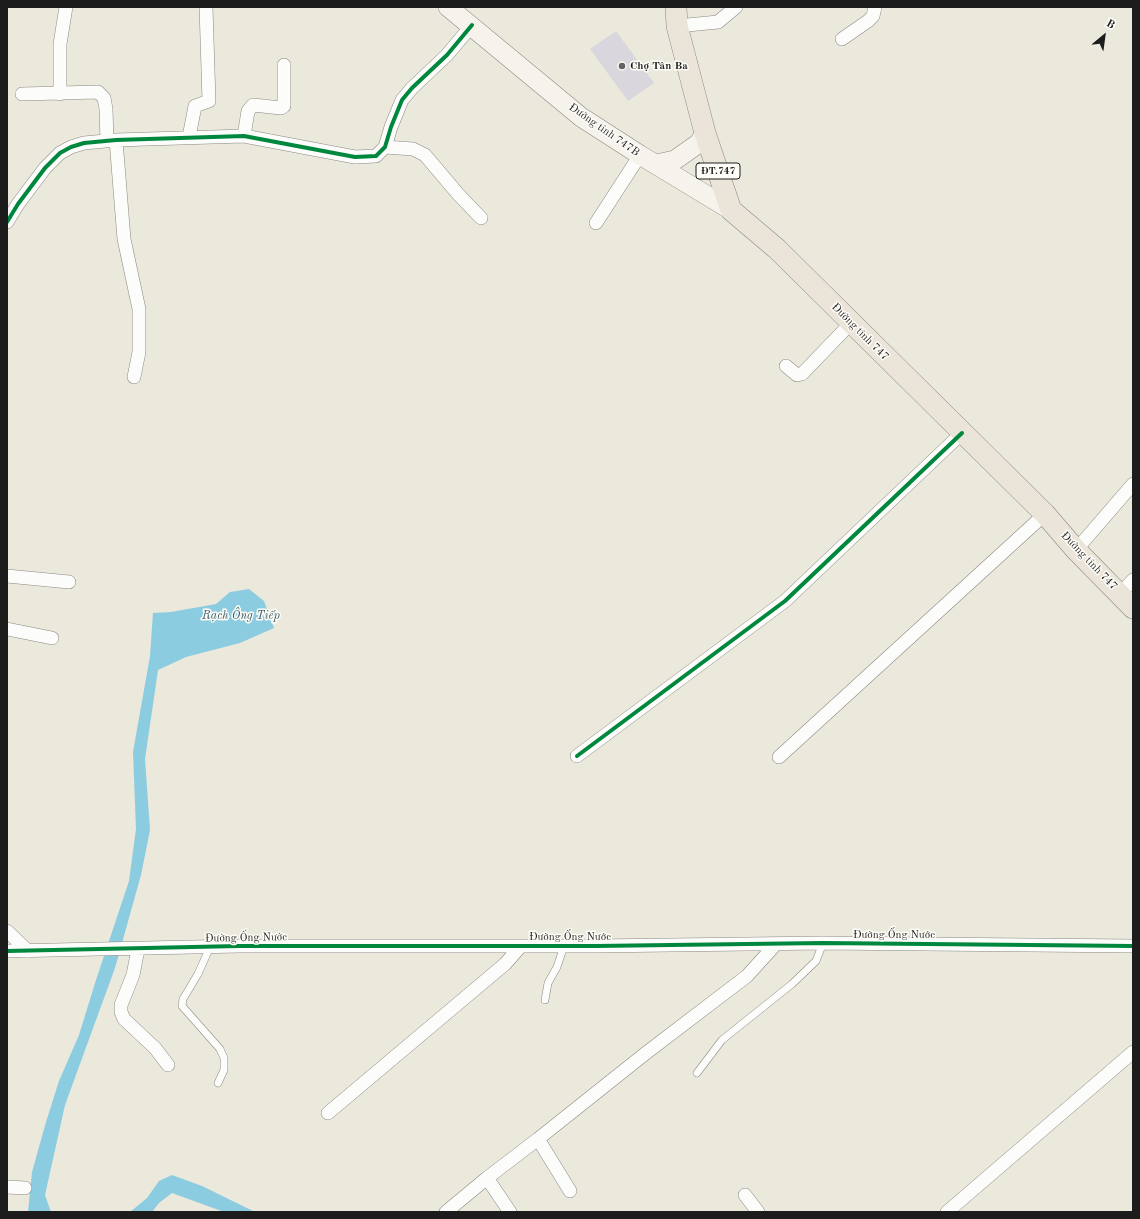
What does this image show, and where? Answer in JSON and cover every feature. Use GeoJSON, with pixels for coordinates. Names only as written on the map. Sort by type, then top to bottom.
{"type":"FeatureCollection","features":[{"type":"Feature","properties":{"kind":"main road","name":"Đường tỉnh 747B"},"geometry":{"type":"LineString","coordinates":[[448,7],[472,25],[581,117],[648,160],[731,210]]}},
{"type":"Feature","properties":{"kind":"main road","name":"ĐT.747"},"geometry":{"type":"LineString","coordinates":[[676,17],[705,133],[731,210]]}},
{"type":"Feature","properties":{"kind":"main road"},"geometry":{"type":"LineString","coordinates":[[648,160],[675,160],[699,142],[705,133]]}},
{"type":"Feature","properties":{"kind":"main road","name":"Đường tỉnh 747"},"geometry":{"type":"LineString","coordinates":[[731,210],[777,249],[851,324],[1045,514],[1076,550],[1129,594]]}},
{"type":"Feature","properties":{"kind":"street"},"geometry":{"type":"LineString","coordinates":[[60,94],[60,44],[66,7]]}},
{"type":"Feature","properties":{"kind":"street"},"geometry":{"type":"LineString","coordinates":[[189,137],[193,110],[195,106],[209,101],[206,7]]}},
{"type":"Feature","properties":{"kind":"street"},"geometry":{"type":"LineString","coordinates":[[676,17],[718,22],[736,7]]}},
{"type":"Feature","properties":{"kind":"street"},"geometry":{"type":"LineString","coordinates":[[842,39],[868,21],[873,16],[875,7]]}},
{"type":"Feature","properties":{"kind":"street"},"geometry":{"type":"LineString","coordinates":[[7,222],[18,204],[45,168],[60,153],[71,147],[84,143],[189,137],[244,136],[355,157],[376,156],[385,147],[402,100],[412,88],[447,55],[472,25]]}},
{"type":"Feature","properties":{"kind":"street"},"geometry":{"type":"LineString","coordinates":[[244,136],[248,111],[252,105],[284,106],[284,65]]}},
{"type":"Feature","properties":{"kind":"street"},"geometry":{"type":"LineString","coordinates":[[22,94],[98,92],[104,98],[124,239],[139,309],[140,352],[134,377]]}},
{"type":"Feature","properties":{"kind":"street"},"geometry":{"type":"LineString","coordinates":[[385,147],[413,149],[425,155],[458,194],[481,218]]}},
{"type":"Feature","properties":{"kind":"street"},"geometry":{"type":"LineString","coordinates":[[596,223],[648,160]]}},
{"type":"Feature","properties":{"kind":"street"},"geometry":{"type":"LineString","coordinates":[[786,366],[797,375],[802,374],[851,324]]}},
{"type":"Feature","properties":{"kind":"street"},"geometry":{"type":"LineString","coordinates":[[577,756],[785,601],[962,433]]}},
{"type":"Feature","properties":{"kind":"street"},"geometry":{"type":"LineString","coordinates":[[1076,550],[1133,484]]}},
{"type":"Feature","properties":{"kind":"street"},"geometry":{"type":"LineString","coordinates":[[780,757],[1045,514]]}},
{"type":"Feature","properties":{"kind":"street"},"geometry":{"type":"LineString","coordinates":[[7,576],[69,582]]}},
{"type":"Feature","properties":{"kind":"street"},"geometry":{"type":"LineString","coordinates":[[7,629],[52,638]]}},
{"type":"Feature","properties":{"kind":"street"},"geometry":{"type":"LineString","coordinates":[[7,931],[28,951]]}},
{"type":"Feature","properties":{"kind":"street","name":"Đường Ống Nước"},"geometry":{"type":"LineString","coordinates":[[7,951],[122,950],[210,947],[564,946],[823,943],[1133,946]]}},
{"type":"Feature","properties":{"kind":"street"},"geometry":{"type":"LineString","coordinates":[[446,1212],[486,1178],[747,976],[776,944]]}},
{"type":"Feature","properties":{"kind":"street"},"geometry":{"type":"LineString","coordinates":[[328,1113],[505,964],[520,946]]}},
{"type":"Feature","properties":{"kind":"street"},"geometry":{"type":"LineString","coordinates":[[138,949],[133,975],[121,1005],[121,1012],[124,1019],[155,1048],[168,1065]]}},
{"type":"Feature","properties":{"kind":"street"},"geometry":{"type":"LineString","coordinates":[[947,1212],[1133,1052]]}},
{"type":"Feature","properties":{"kind":"street"},"geometry":{"type":"LineString","coordinates":[[538,1139],[570,1191]]}},
{"type":"Feature","properties":{"kind":"street"},"geometry":{"type":"LineString","coordinates":[[486,1178],[510,1212]]}},
{"type":"Feature","properties":{"kind":"street"},"geometry":{"type":"LineString","coordinates":[[7,1187],[25,1188]]}},
{"type":"Feature","properties":{"kind":"street"},"geometry":{"type":"LineString","coordinates":[[745,1195],[758,1212]]}},
{"type":"Feature","properties":{"kind":"lane"},"geometry":{"type":"LineString","coordinates":[[697,1073],[722,1040],[792,984],[816,961],[823,943]]}},
{"type":"Feature","properties":{"kind":"lane"},"geometry":{"type":"LineString","coordinates":[[545,1000],[548,983],[557,967],[564,946]]}},
{"type":"Feature","properties":{"kind":"lane"},"geometry":{"type":"LineString","coordinates":[[210,947],[198,974],[183,999],[182,1006],[220,1049],[224,1058],[224,1070],[218,1083]]}},
{"type":"Feature","properties":{"kind":"water","name":"Rạch Ông Tiếp"},"geometry":{"type":"Polygon","coordinates":[[[249,589],[264,601],[274,628],[240,643],[186,657],[158,670],[145,759],[150,830],[141,875],[115,968],[65,1105],[45,1195],[51,1212],[28,1212],[32,1172],[46,1122],[59,1081],[79,1035],[129,881],[136,829],[133,752],[150,656],[153,613],[171,612],[216,604],[230,592],[249,589]]]}},
{"type":"Feature","properties":{"kind":"water"},"geometry":{"type":"Polygon","coordinates":[[[172,1175],[202,1186],[255,1212],[224,1212],[172,1193],[159,1203],[152,1212],[130,1212],[147,1198],[159,1181],[172,1175]]]}},
{"type":"Feature","properties":{"kind":"building","name":"Chợ Tân Ba"},"geometry":{"type":"Polygon","coordinates":[[[616,31],[654,83],[628,101],[590,49],[616,31]]]}},
{"type":"Feature","properties":{"kind":"cycle path"},"geometry":{"type":"LineString","coordinates":[[7,222],[18,204],[45,168],[60,153],[71,147],[84,143],[116,140],[244,136],[355,157],[376,156],[385,147],[402,100],[412,88],[447,55],[472,25]]}},
{"type":"Feature","properties":{"kind":"cycle path"},"geometry":{"type":"LineString","coordinates":[[577,756],[785,601],[962,433]]}},
{"type":"Feature","properties":{"kind":"cycle path"},"geometry":{"type":"LineString","coordinates":[[7,951],[239,946],[595,946],[823,943],[1133,946]]}},
{"type":"Feature","properties":{"kind":"place","name":"Chợ Tân Ba"},"geometry":{"type":"Point","coordinates":[622,66]}}]}
